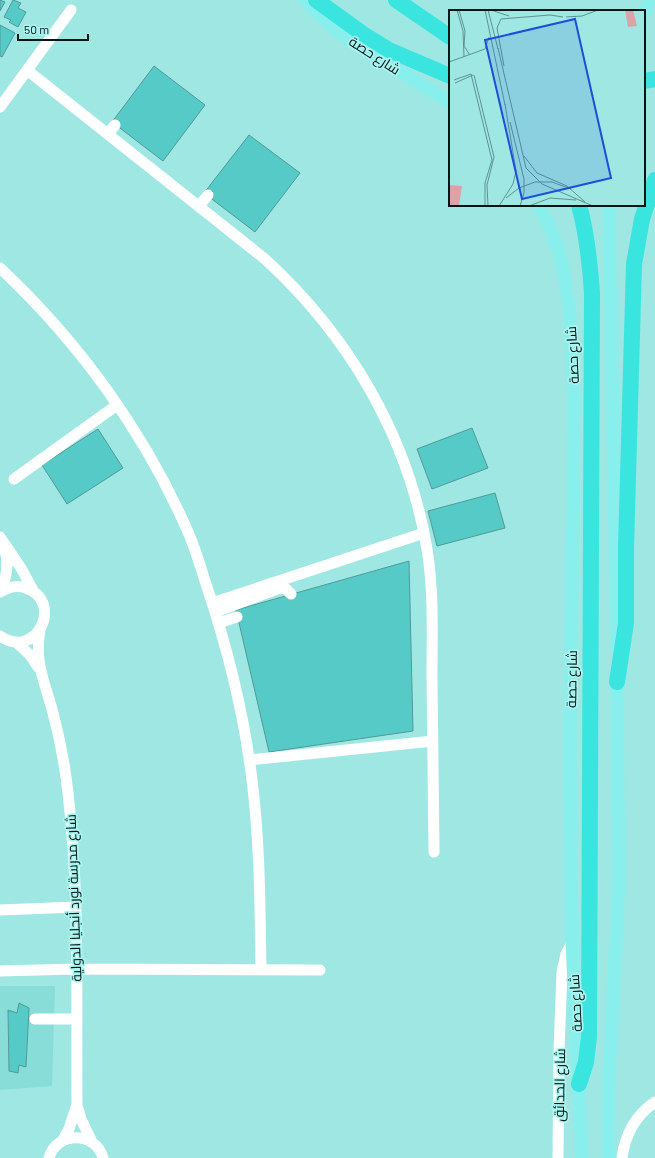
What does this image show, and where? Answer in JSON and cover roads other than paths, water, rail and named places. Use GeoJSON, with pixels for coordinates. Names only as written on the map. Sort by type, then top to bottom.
{"type":"FeatureCollection","features":[{"type":"Feature","properties":{"kind":"highway"},"geometry":{"type":"LineString","coordinates":[[316,0],[363,34],[389,50],[449,76]]}},
{"type":"Feature","properties":{"kind":"highway"},"geometry":{"type":"LineString","coordinates":[[396,0],[449,36]]}},
{"type":"Feature","properties":{"kind":"highway"},"geometry":{"type":"LineString","coordinates":[[645,82],[655,79]]}},
{"type":"Feature","properties":{"kind":"highway"},"geometry":{"type":"LineString","coordinates":[[618,682],[625,637],[626,615],[626,548],[634,264],[642,219],[655,180]]}},
{"type":"Feature","properties":{"kind":"highway"},"geometry":{"type":"LineString","coordinates":[[579,206],[588,249],[592,293],[589,1037],[586,1062],[579,1084]]}},
{"type":"Feature","properties":{"kind":"main road","name":"شارع حصة"},"geometry":{"type":"LineString","coordinates":[[305,0],[321,17],[352,41],[449,102]]}},
{"type":"Feature","properties":{"kind":"main road"},"geometry":{"type":"LineString","coordinates":[[645,10],[651,0]]}},
{"type":"Feature","properties":{"kind":"main road","name":"شارع حصة"},"geometry":{"type":"LineString","coordinates":[[539,206],[553,235],[565,279],[570,316],[573,383],[570,820],[572,943],[582,1158]]}},
{"type":"Feature","properties":{"kind":"main road"},"geometry":{"type":"LineString","coordinates":[[608,1158],[608,1098],[619,881],[618,682],[609,206]]}},
{"type":"Feature","properties":{"kind":"street"},"geometry":{"type":"LineString","coordinates":[[0,107],[71,10]]}},
{"type":"Feature","properties":{"kind":"street"},"geometry":{"type":"LineString","coordinates":[[27,70],[266,259],[284,275],[317,311],[346,349],[372,391],[393,434],[410,480],[424,533],[430,574],[432,597],[434,852]]}},
{"type":"Feature","properties":{"kind":"street"},"geometry":{"type":"LineString","coordinates":[[108,134],[115,125]]}},
{"type":"Feature","properties":{"kind":"street"},"geometry":{"type":"LineString","coordinates":[[199,206],[208,195]]}},
{"type":"Feature","properties":{"kind":"street"},"geometry":{"type":"LineString","coordinates":[[0,268],[30,298],[67,339],[117,405],[144,447],[179,512],[189,534],[218,623],[235,686],[249,760],[255,801],[258,842],[261,970]]}},
{"type":"Feature","properties":{"kind":"street"},"geometry":{"type":"LineString","coordinates":[[14,479],[117,405]]}},
{"type":"Feature","properties":{"kind":"street"},"geometry":{"type":"LineString","coordinates":[[213,607],[424,533]]}},
{"type":"Feature","properties":{"kind":"street"},"geometry":{"type":"LineString","coordinates":[[0,537],[5,550],[7,568],[0,592]]}},
{"type":"Feature","properties":{"kind":"street","name":"شارع مدرسة نورد أنجليا الدولية"},"geometry":{"type":"LineString","coordinates":[[0,537],[22,568],[34,592],[42,601],[44,607],[45,619],[40,630],[38,655],[40,671],[56,723],[66,775],[72,830],[76,907],[76,1104],[69,1129],[62,1140]]}},
{"type":"Feature","properties":{"kind":"street"},"geometry":{"type":"LineString","coordinates":[[0,592],[8,588],[18,586],[34,592]]}},
{"type":"Feature","properties":{"kind":"street"},"geometry":{"type":"LineString","coordinates":[[218,623],[240,609],[280,588],[286,589],[291,594]]}},
{"type":"Feature","properties":{"kind":"street"},"geometry":{"type":"LineString","coordinates":[[213,607],[240,609]]}},
{"type":"Feature","properties":{"kind":"street"},"geometry":{"type":"LineString","coordinates":[[0,636],[10,641],[23,641],[29,639],[40,630]]}},
{"type":"Feature","properties":{"kind":"street","name":"شارع مدرسة نورد أنجليا الدولية"},"geometry":{"type":"LineString","coordinates":[[16,642],[30,655],[40,671]]}},
{"type":"Feature","properties":{"kind":"street"},"geometry":{"type":"LineString","coordinates":[[249,760],[433,741]]}},
{"type":"Feature","properties":{"kind":"street"},"geometry":{"type":"LineString","coordinates":[[0,910],[76,907]]}},
{"type":"Feature","properties":{"kind":"street","name":"شارع الحدائق"},"geometry":{"type":"LineString","coordinates":[[558,1158],[559,1050],[562,972],[566,954],[572,943]]}},
{"type":"Feature","properties":{"kind":"street"},"geometry":{"type":"LineString","coordinates":[[0,971],[76,969],[320,970]]}},
{"type":"Feature","properties":{"kind":"street"},"geometry":{"type":"LineString","coordinates":[[35,1019],[76,1019]]}},
{"type":"Feature","properties":{"kind":"street"},"geometry":{"type":"LineString","coordinates":[[622,1158],[623,1148],[630,1131],[640,1115],[655,1102]]}},
{"type":"Feature","properties":{"kind":"street","name":"شارع مدرسة نورد أنجليا الدولية"},"geometry":{"type":"LineString","coordinates":[[76,1104],[81,1119],[92,1142],[98,1147],[103,1158]]}},
{"type":"Feature","properties":{"kind":"street"},"geometry":{"type":"LineString","coordinates":[[41,1158],[51,1153],[62,1140],[77,1137],[92,1142]]}}]}
